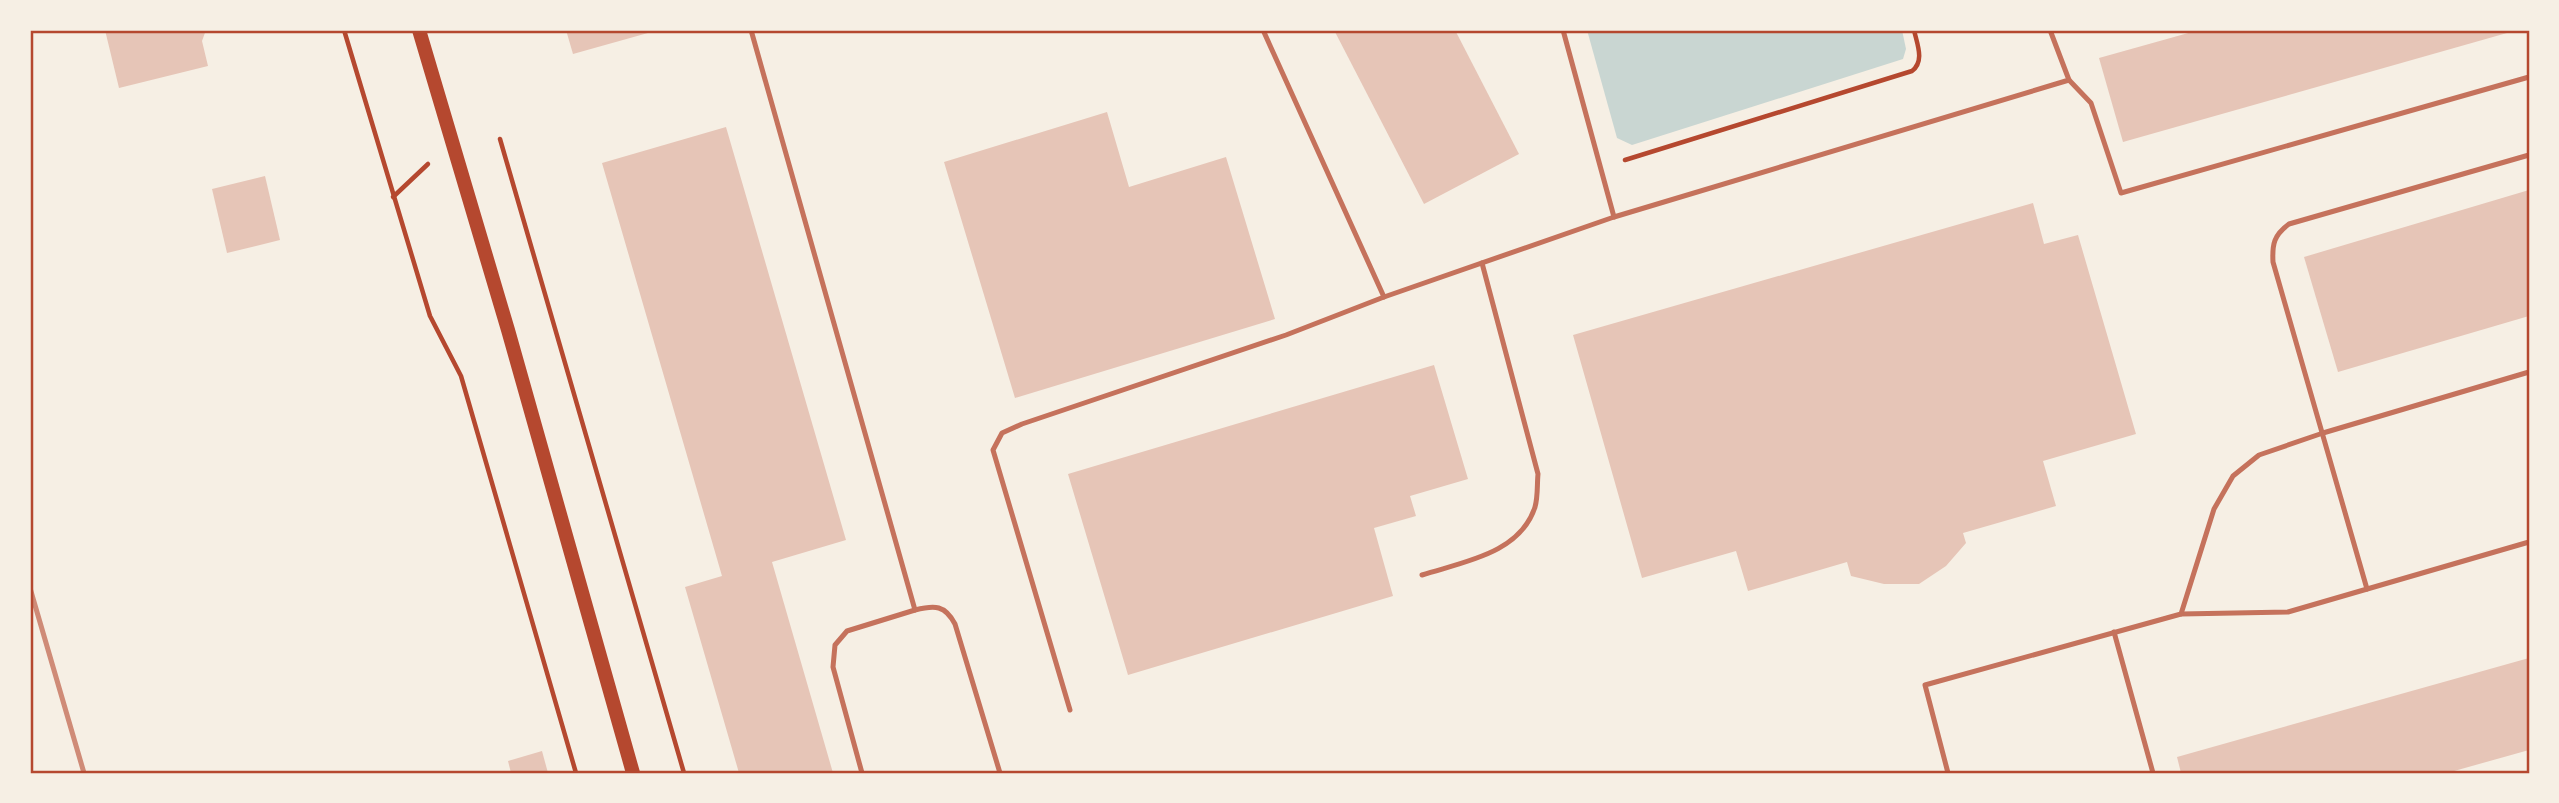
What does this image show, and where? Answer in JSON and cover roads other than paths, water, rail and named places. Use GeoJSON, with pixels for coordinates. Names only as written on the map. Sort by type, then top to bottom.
{"type":"FeatureCollection","features":[{"type":"Feature","properties":{"kind":"main road"},"geometry":{"type":"LineString","coordinates":[[419,30],[508,330],[633,773]]}},
{"type":"Feature","properties":{"kind":"lane"},"geometry":{"type":"LineString","coordinates":[[751,30],[915,610]]}},
{"type":"Feature","properties":{"kind":"lane"},"geometry":{"type":"LineString","coordinates":[[1263,30],[1384,297]]}},
{"type":"Feature","properties":{"kind":"lane"},"geometry":{"type":"LineString","coordinates":[[1563,30],[1614,217]]}},
{"type":"Feature","properties":{"kind":"lane"},"geometry":{"type":"LineString","coordinates":[[2050,30],[2069,80],[2091,103],[2121,193],[2529,76]]}},
{"type":"Feature","properties":{"kind":"lane"},"geometry":{"type":"LineString","coordinates":[[1070,710],[993,450],[1002,433],[1035,419],[1286,335],[1384,297],[1614,217],[2069,80]]}},
{"type":"Feature","properties":{"kind":"lane"},"geometry":{"type":"LineString","coordinates":[[2367,589],[2273,262],[2272,246],[2278,232],[2289,224],[2529,155]]}},
{"type":"Feature","properties":{"kind":"lane"},"geometry":{"type":"LineString","coordinates":[[1422,575],[1492,552],[1521,534],[1535,506],[1538,474],[1482,263]]}},
{"type":"Feature","properties":{"kind":"lane"},"geometry":{"type":"LineString","coordinates":[[2181,614],[2214,509],[2233,476],[2259,455],[2323,433],[2529,372]]}},
{"type":"Feature","properties":{"kind":"lane"},"geometry":{"type":"LineString","coordinates":[[1948,773],[1925,685],[2181,614],[2288,612],[2529,542]]}},
{"type":"Feature","properties":{"kind":"lane"},"geometry":{"type":"LineString","coordinates":[[862,773],[833,667],[835,645],[847,631],[915,610],[937,607],[949,613],[955,624],[1000,773]]}},
{"type":"Feature","properties":{"kind":"lane"},"geometry":{"type":"LineString","coordinates":[[2114,632],[2153,773]]}},
{"type":"Feature","properties":{"kind":"railway"},"geometry":{"type":"LineString","coordinates":[[30,588],[84,773]]}}]}
